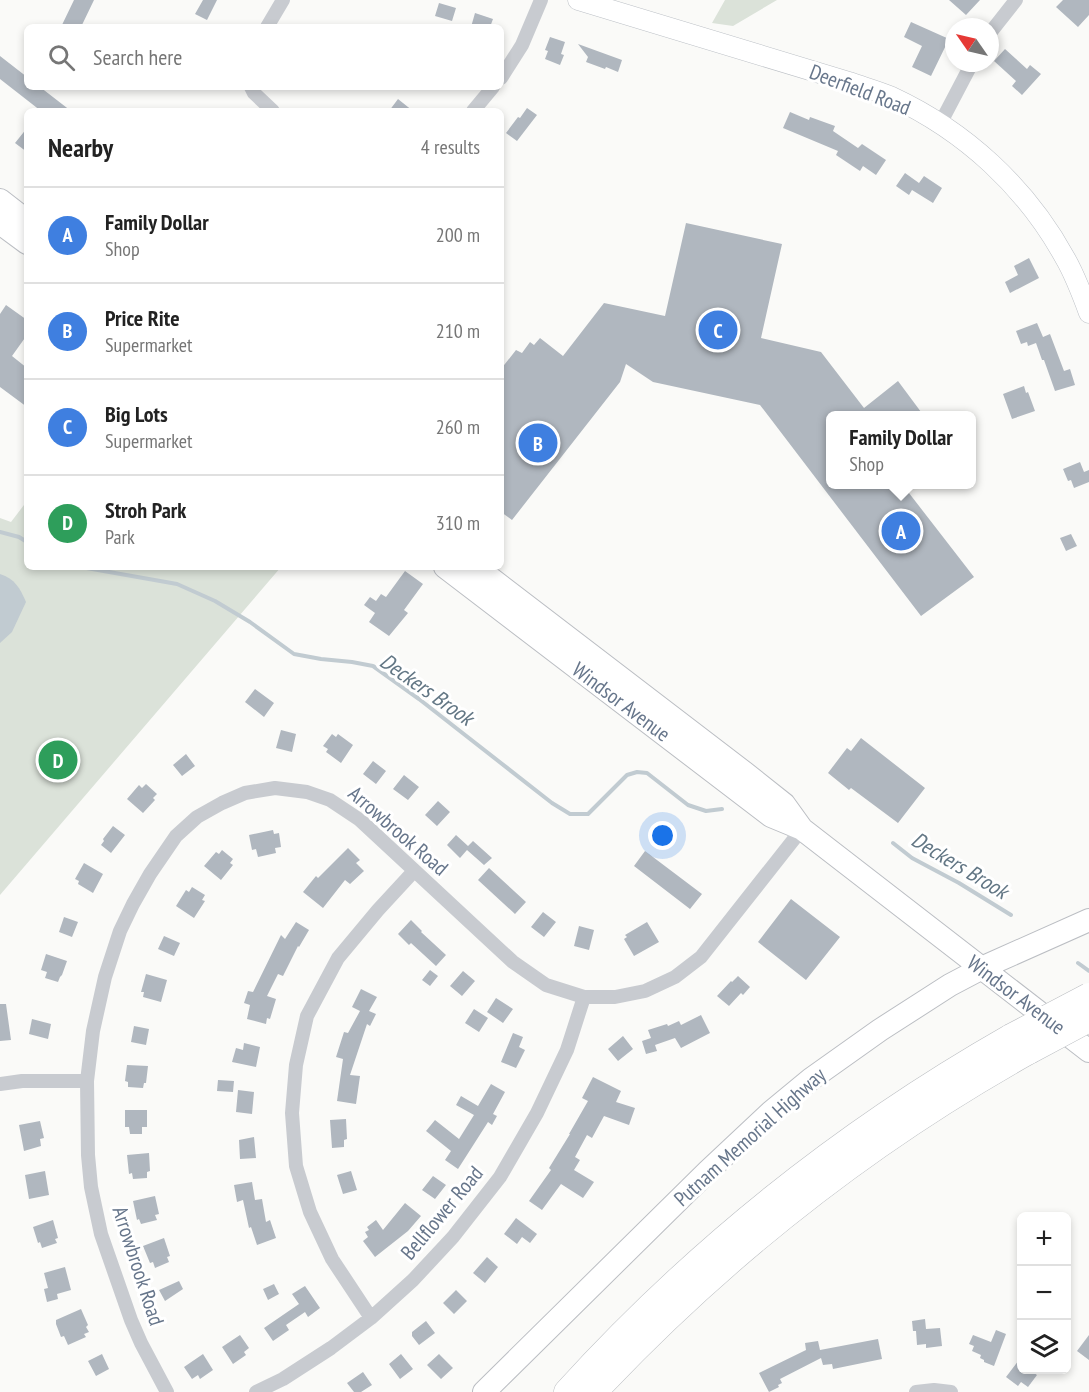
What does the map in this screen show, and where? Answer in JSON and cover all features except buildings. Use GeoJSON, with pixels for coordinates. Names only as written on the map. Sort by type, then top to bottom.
{"type":"FeatureCollection","features":[{"type":"Feature","properties":{"kind":"highway"},"geometry":{"type":"LineString","coordinates":[[594,1392],[700,1288],[802,1201],[864,1154],[1089,996]]}},
{"type":"Feature","properties":{"kind":"highway"},"geometry":{"type":"LineString","coordinates":[[567,1392],[672,1285],[784,1188],[844,1143],[973,1059],[1089,1019]]}},
{"type":"Feature","properties":{"kind":"main road"},"geometry":{"type":"LineString","coordinates":[[0,200],[24,219]]}},
{"type":"Feature","properties":{"kind":"main road"},"geometry":{"type":"LineString","coordinates":[[0,223],[24,241]]}},
{"type":"Feature","properties":{"kind":"main road","name":"Windsor Avenue"},"geometry":{"type":"LineString","coordinates":[[458,570],[475,574],[715,762],[783,804],[802,829],[1089,1051]]}},
{"type":"Feature","properties":{"kind":"main road","name":"Putnam Memorial Highway"},"geometry":{"type":"LineString","coordinates":[[483,1392],[707,1172],[771,1112],[812,1079],[928,998],[982,969],[1089,920]]}},
{"type":"Feature","properties":{"kind":"street"},"geometry":{"type":"LineString","coordinates":[[269,24],[284,0]]}},
{"type":"Feature","properties":{"kind":"street"},"geometry":{"type":"LineString","coordinates":[[504,73],[522,45],[541,0]]}},
{"type":"Feature","properties":{"kind":"street","name":"Deerfield Road"},"geometry":{"type":"LineString","coordinates":[[578,0],[849,82],[891,97],[940,124],[978,152],[1032,206],[1066,260],[1089,313]]}},
{"type":"Feature","properties":{"kind":"street"},"geometry":{"type":"LineString","coordinates":[[999,22],[1016,0]]}},
{"type":"Feature","properties":{"kind":"street"},"geometry":{"type":"LineString","coordinates":[[940,124],[967,72]]}},
{"type":"Feature","properties":{"kind":"street"},"geometry":{"type":"LineString","coordinates":[[252,90],[270,108]]}},
{"type":"Feature","properties":{"kind":"street"},"geometry":{"type":"LineString","coordinates":[[476,108],[490,90]]}},
{"type":"Feature","properties":{"kind":"street","name":"Arrowbrook Road"},"geometry":{"type":"LineString","coordinates":[[167,1392],[131,1320],[100,1234],[88,1155],[87,1081],[93,1031],[105,977],[120,931],[150,874],[176,836],[197,817],[245,793],[275,788],[307,792],[330,800],[360,820],[513,962],[546,985],[584,997],[615,997],[645,991],[675,977],[702,957],[802,829]]}},
{"type":"Feature","properties":{"kind":"street"},"geometry":{"type":"LineString","coordinates":[[371,1317],[332,1259],[310,1212],[296,1166],[292,1113],[295,1075],[307,1016],[338,958],[414,871]]}},
{"type":"Feature","properties":{"kind":"street","name":"Bellflower Road"},"geometry":{"type":"LineString","coordinates":[[256,1392],[283,1379],[332,1348],[413,1280],[453,1238],[500,1177],[537,1113],[567,1050],[584,997]]}},
{"type":"Feature","properties":{"kind":"street"},"geometry":{"type":"LineString","coordinates":[[0,1084],[22,1081],[87,1081]]}},
{"type":"Feature","properties":{"kind":"street"},"geometry":{"type":"LineString","coordinates":[[916,1392],[934,1390],[951,1392]]}},
{"type":"Feature","properties":{"kind":"shaded area"},"geometry":{"type":"Polygon","coordinates":[[[725,0],[777,0],[733,26],[712,23],[725,0]]]}},
{"type":"Feature","properties":{"kind":"shaded area"},"geometry":{"type":"Polygon","coordinates":[[[24,505],[24,570],[278,570],[0,895],[0,518],[11,522],[24,505]]]}},
{"type":"Feature","properties":{"kind":"shaded area"},"geometry":{"type":"Polygon","coordinates":[[[0,574],[16,585],[26,602],[12,632],[0,643],[0,574]]]}},
{"type":"Feature","properties":{"kind":"waterway","name":"Deckers Brook"},"geometry":{"type":"LineString","coordinates":[[0,532],[24,540]]}},
{"type":"Feature","properties":{"kind":"waterway","name":"Deckers Brook"},"geometry":{"type":"LineString","coordinates":[[98,570],[177,584],[215,601],[250,622],[294,654],[373,666],[552,803],[570,814],[588,814],[627,775],[637,772],[647,773],[688,805],[706,811],[722,809]]}},
{"type":"Feature","properties":{"kind":"waterway","name":"Deckers Brook"},"geometry":{"type":"LineString","coordinates":[[893,843],[912,858],[1011,915]]}},
{"type":"Feature","properties":{"kind":"waterway","name":"Deckers Brook"},"geometry":{"type":"LineString","coordinates":[[1078,963],[1089,971]]}},
{"type":"Feature","properties":{"kind":"place","name":"Big Lots"},"geometry":{"type":"Point","coordinates":[718,330]}},
{"type":"Feature","properties":{"kind":"place","name":"Price Rite"},"geometry":{"type":"Point","coordinates":[538,443]}},
{"type":"Feature","properties":{"kind":"place","name":"Family Dollar"},"geometry":{"type":"Point","coordinates":[901,531]}},
{"type":"Feature","properties":{"kind":"place","name":"Stroh Park"},"geometry":{"type":"Point","coordinates":[58,760]}}]}
